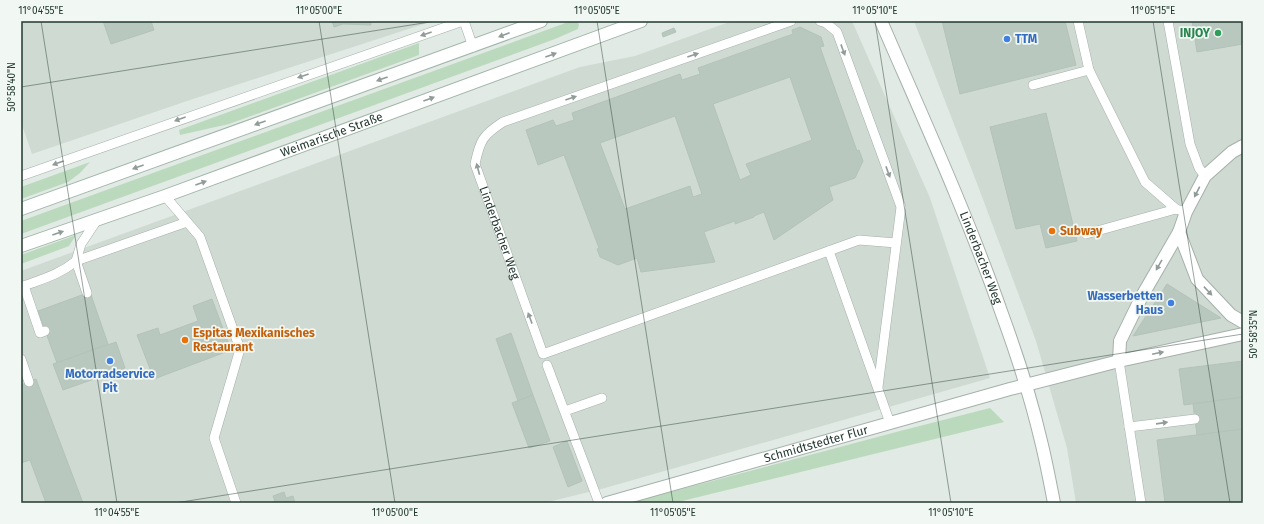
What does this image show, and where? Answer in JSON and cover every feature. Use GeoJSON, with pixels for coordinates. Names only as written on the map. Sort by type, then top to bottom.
{"type":"FeatureCollection","features":[{"type":"Feature","properties":{"kind":"street"},"geometry":{"type":"LineString","coordinates":[[21,209],[473,47],[541,21]]}},
{"type":"Feature","properties":{"kind":"street","name":"Weimarische Straße"},"geometry":{"type":"LineString","coordinates":[[21,246],[165,196],[640,21]]}},
{"type":"Feature","properties":{"kind":"street","name":"Linderbacher Weg"},"geometry":{"type":"LineString","coordinates":[[881,21],[983,260],[1013,344],[1025,385],[1041,440],[1054,503]]}},
{"type":"Feature","properties":{"kind":"street"},"geometry":{"type":"LineString","coordinates":[[1119,361],[1120,341],[1142,296],[1179,232],[1181,211],[1205,176],[1232,152],[1243,146]]}},
{"type":"Feature","properties":{"kind":"street"},"geometry":{"type":"LineString","coordinates":[[1179,232],[1197,279],[1231,315],[1243,322]]}},
{"type":"Feature","properties":{"kind":"street","name":"Schmidtstedter Flur"},"geometry":{"type":"LineString","coordinates":[[607,503],[1025,385],[1119,361],[1243,334]]}},
{"type":"Feature","properties":{"kind":"lane"},"geometry":{"type":"LineString","coordinates":[[21,176],[463,21],[473,47]]}},
{"type":"Feature","properties":{"kind":"lane","name":"Linderbacher Weg"},"geometry":{"type":"LineString","coordinates":[[792,21],[503,122],[488,132],[478,147],[475,164],[544,354],[859,240],[896,243]]}},
{"type":"Feature","properties":{"kind":"lane"},"geometry":{"type":"LineString","coordinates":[[820,21],[826,23],[837,32],[901,207],[878,387]]}},
{"type":"Feature","properties":{"kind":"lane"},"geometry":{"type":"LineString","coordinates":[[1078,21],[1090,70],[1145,182],[1181,211]]}},
{"type":"Feature","properties":{"kind":"lane"},"geometry":{"type":"LineString","coordinates":[[1168,21],[1190,144],[1198,168],[1205,176]]}},
{"type":"Feature","properties":{"kind":"lane"},"geometry":{"type":"LineString","coordinates":[[1033,85],[1090,70]]}},
{"type":"Feature","properties":{"kind":"lane"},"geometry":{"type":"LineString","coordinates":[[165,196],[200,237],[240,349],[214,438],[236,503]]}},
{"type":"Feature","properties":{"kind":"lane"},"geometry":{"type":"LineString","coordinates":[[1086,234],[1181,211]]}},
{"type":"Feature","properties":{"kind":"lane"},"geometry":{"type":"LineString","coordinates":[[87,293],[76,261],[81,244],[97,220]]}},
{"type":"Feature","properties":{"kind":"lane"},"geometry":{"type":"LineString","coordinates":[[45,331],[40,333],[23,286],[55,275],[65,270],[76,261],[187,222]]}},
{"type":"Feature","properties":{"kind":"lane"},"geometry":{"type":"LineString","coordinates":[[829,251],[890,423]]}},
{"type":"Feature","properties":{"kind":"lane"},"geometry":{"type":"LineString","coordinates":[[21,359],[29,382]]}},
{"type":"Feature","properties":{"kind":"lane"},"geometry":{"type":"LineString","coordinates":[[1119,361],[1141,503]]}},
{"type":"Feature","properties":{"kind":"lane"},"geometry":{"type":"LineString","coordinates":[[547,365],[600,503]]}},
{"type":"Feature","properties":{"kind":"lane"},"geometry":{"type":"LineString","coordinates":[[565,411],[602,398]]}},
{"type":"Feature","properties":{"kind":"lane"},"geometry":{"type":"LineString","coordinates":[[1129,427],[1195,418]]}},
{"type":"Feature","properties":{"kind":"shaded area"},"geometry":{"type":"Polygon","coordinates":[[[21,21],[433,21],[187,101],[32,154],[21,122],[21,21]]]}},
{"type":"Feature","properties":{"kind":"shaded area"},"geometry":{"type":"Polygon","coordinates":[[[732,21],[852,21],[930,198],[990,378],[605,488],[544,503],[21,503],[21,271],[580,67],[635,56],[732,21]]]}},
{"type":"Feature","properties":{"kind":"shaded area"},"geometry":{"type":"Polygon","coordinates":[[[914,21],[1243,21],[1243,503],[1076,503],[1067,448],[1036,341],[914,21]]]}},
{"type":"Feature","properties":{"kind":"green space"},"geometry":{"type":"Polygon","coordinates":[[[571,21],[576,21],[579,24],[578,29],[555,39],[21,234],[21,221],[571,21]]]}},
{"type":"Feature","properties":{"kind":"green space"},"geometry":{"type":"Polygon","coordinates":[[[419,43],[419,55],[229,124],[180,135],[179,130],[419,43]]]}},
{"type":"Feature","properties":{"kind":"green space"},"geometry":{"type":"Polygon","coordinates":[[[90,162],[80,173],[68,182],[21,199],[21,187],[90,162]]]}},
{"type":"Feature","properties":{"kind":"green space"},"geometry":{"type":"Polygon","coordinates":[[[76,235],[69,246],[21,264],[21,255],[76,235]]]}},
{"type":"Feature","properties":{"kind":"green space"},"geometry":{"type":"Polygon","coordinates":[[[990,408],[1004,422],[674,503],[629,503],[900,431],[990,408]]]}},
{"type":"Feature","properties":{"kind":"building"},"geometry":{"type":"Polygon","coordinates":[[[103,21],[151,21],[154,30],[111,44],[103,21]]]}},
{"type":"Feature","properties":{"kind":"building"},"geometry":{"type":"Polygon","coordinates":[[[332,21],[371,21],[371,25],[343,24],[334,27],[332,21]]]}},
{"type":"Feature","properties":{"kind":"building"},"geometry":{"type":"Polygon","coordinates":[[[942,21],[1065,21],[1076,65],[960,94],[942,21]]]}},
{"type":"Feature","properties":{"kind":"building","name":"INJOY"},"geometry":{"type":"Polygon","coordinates":[[[1192,21],[1243,21],[1243,44],[1197,52],[1192,21]]]}},
{"type":"Feature","properties":{"kind":"building"},"geometry":{"type":"Polygon","coordinates":[[[800,27],[821,37],[824,46],[820,47],[857,151],[859,150],[863,161],[855,178],[829,187],[833,200],[774,240],[764,212],[735,224],[735,221],[704,232],[715,262],[641,272],[637,258],[618,265],[600,257],[597,249],[599,248],[564,155],[538,165],[526,130],[553,120],[556,126],[574,120],[572,113],[680,74],[682,80],[700,74],[698,68],[793,34],[792,30],[800,27]],[[790,77],[713,104],[740,180],[751,175],[746,164],[812,140],[790,77]],[[675,116],[600,143],[625,209],[690,186],[693,197],[702,194],[675,116]]]}},
{"type":"Feature","properties":{"kind":"building"},"geometry":{"type":"Polygon","coordinates":[[[674,28],[676,32],[663,37],[662,33],[674,28]]]}},
{"type":"Feature","properties":{"kind":"building"},"geometry":{"type":"Polygon","coordinates":[[[1046,113],[1077,241],[1046,248],[1040,224],[1016,229],[990,127],[1046,113]]]}},
{"type":"Feature","properties":{"kind":"building"},"geometry":{"type":"Polygon","coordinates":[[[1167,284],[1221,318],[1133,336],[1167,284]]]}},
{"type":"Feature","properties":{"kind":"building"},"geometry":{"type":"Polygon","coordinates":[[[90,292],[108,344],[57,363],[38,311],[90,292]]]}},
{"type":"Feature","properties":{"kind":"building"},"geometry":{"type":"Polygon","coordinates":[[[212,299],[231,350],[154,379],[137,335],[158,328],[160,335],[198,321],[193,306],[212,299]]]}},
{"type":"Feature","properties":{"kind":"building"},"geometry":{"type":"Polygon","coordinates":[[[511,333],[533,395],[518,401],[496,339],[511,333]]]}},
{"type":"Feature","properties":{"kind":"building"},"geometry":{"type":"Polygon","coordinates":[[[116,342],[125,368],[63,390],[53,364],[116,342]]]}},
{"type":"Feature","properties":{"kind":"building"},"geometry":{"type":"Polygon","coordinates":[[[1243,361],[1243,397],[1184,405],[1179,369],[1243,361]]]}},
{"type":"Feature","properties":{"kind":"building"},"geometry":{"type":"Polygon","coordinates":[[[36,379],[83,503],[46,503],[30,460],[21,463],[21,385],[36,379]]]}},
{"type":"Feature","properties":{"kind":"building"},"geometry":{"type":"Polygon","coordinates":[[[533,395],[550,441],[529,448],[512,403],[533,395]]]}},
{"type":"Feature","properties":{"kind":"building"},"geometry":{"type":"Polygon","coordinates":[[[1243,397],[1243,429],[1197,435],[1193,404],[1243,397]]]}},
{"type":"Feature","properties":{"kind":"building"},"geometry":{"type":"Polygon","coordinates":[[[1243,429],[1243,503],[1165,503],[1157,440],[1243,429]]]}},
{"type":"Feature","properties":{"kind":"building"},"geometry":{"type":"Polygon","coordinates":[[[567,441],[582,481],[568,487],[553,447],[567,441]]]}},
{"type":"Feature","properties":{"kind":"building"},"geometry":{"type":"Polygon","coordinates":[[[284,492],[286,498],[293,496],[295,503],[270,503],[275,501],[273,496],[284,492]]]}},
{"type":"Feature","properties":{"kind":"place","name":"INJOY"},"geometry":{"type":"Point","coordinates":[1218,33]}},
{"type":"Feature","properties":{"kind":"place","name":"TTM"},"geometry":{"type":"Point","coordinates":[1007,39]}},
{"type":"Feature","properties":{"kind":"place","name":"Subway"},"geometry":{"type":"Point","coordinates":[1052,231]}},
{"type":"Feature","properties":{"kind":"place","name":"Wasserbetten Haus"},"geometry":{"type":"Point","coordinates":[1171,303]}},
{"type":"Feature","properties":{"kind":"place","name":"Espitas Mexikanisches Restaurant"},"geometry":{"type":"Point","coordinates":[185,340]}},
{"type":"Feature","properties":{"kind":"place","name":"Motorradservice Pit"},"geometry":{"type":"Point","coordinates":[110,361]}}]}
